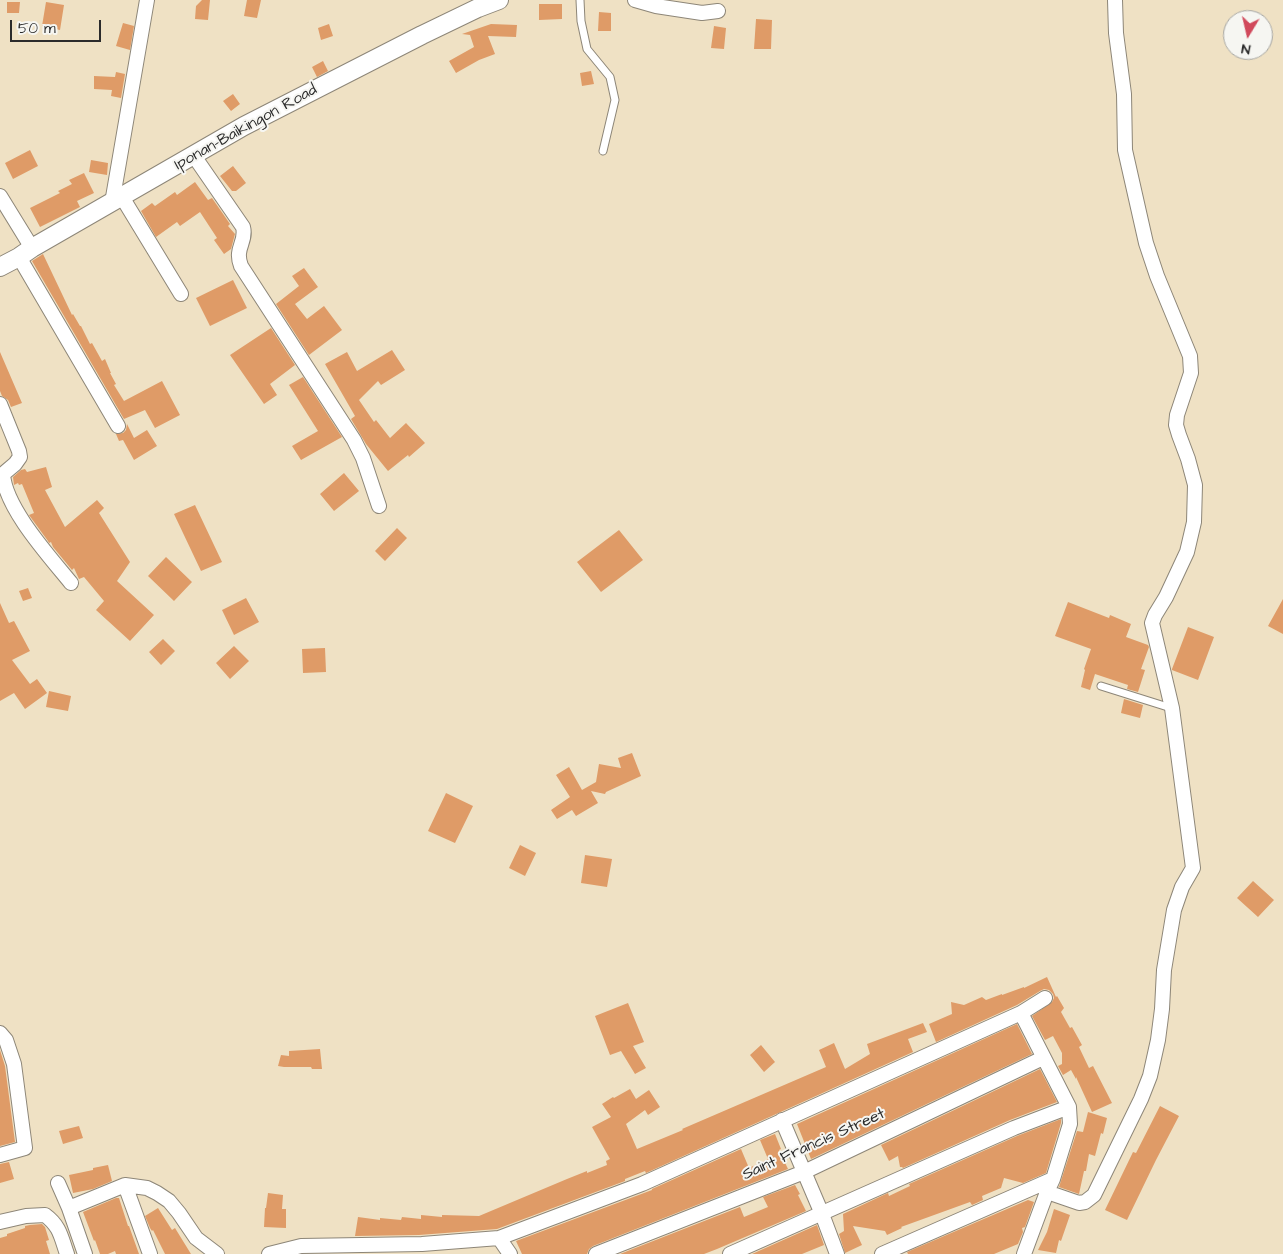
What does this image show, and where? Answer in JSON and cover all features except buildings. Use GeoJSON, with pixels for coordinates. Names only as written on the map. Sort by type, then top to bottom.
{"type":"FeatureCollection","features":[{"type":"Feature","properties":{"kind":"street"},"geometry":{"type":"LineString","coordinates":[[147,0],[117,200],[181,294]]}},
{"type":"Feature","properties":{"kind":"street","name":"Iponan-Baikingon Road"},"geometry":{"type":"LineString","coordinates":[[0,268],[244,126],[422,35],[499,0]]}},
{"type":"Feature","properties":{"kind":"street"},"geometry":{"type":"LineString","coordinates":[[635,0],[656,6],[702,13],[718,11]]}},
{"type":"Feature","properties":{"kind":"street"},"geometry":{"type":"LineString","coordinates":[[1047,1192],[1079,1203],[1085,1202],[1094,1195],[1140,1099],[1150,1076],[1158,1040],[1164,970],[1174,910],[1182,887],[1193,868],[1172,708],[1152,623],[1187,552],[1194,522],[1195,485],[1176,425],[1177,415],[1191,373],[1190,356],[1146,243],[1125,150],[1124,94],[1116,33],[1116,0]]}},
{"type":"Feature","properties":{"kind":"street"},"geometry":{"type":"LineString","coordinates":[[194,156],[243,227],[245,233],[238,256],[241,266],[354,440],[363,458],[379,506]]}},
{"type":"Feature","properties":{"kind":"street"},"geometry":{"type":"LineString","coordinates":[[0,196],[26,253],[118,426]]}},
{"type":"Feature","properties":{"kind":"street"},"geometry":{"type":"LineString","coordinates":[[0,404],[20,457],[3,474],[8,493],[31,533],[71,583]]}},
{"type":"Feature","properties":{"kind":"street"},"geometry":{"type":"LineString","coordinates":[[269,1254],[300,1246],[422,1244],[499,1238],[642,1184],[1020,1013],[1045,998]]}},
{"type":"Feature","properties":{"kind":"street"},"geometry":{"type":"LineString","coordinates":[[1020,1013],[1069,1107],[1070,1124],[1053,1179],[1024,1254]]}},
{"type":"Feature","properties":{"kind":"street"},"geometry":{"type":"LineString","coordinates":[[0,1033],[6,1040],[14,1064],[25,1148],[0,1155]]}},
{"type":"Feature","properties":{"kind":"street","name":"Saint Francis Street"},"geometry":{"type":"LineString","coordinates":[[596,1254],[804,1172],[1043,1058]]}},
{"type":"Feature","properties":{"kind":"street"},"geometry":{"type":"LineString","coordinates":[[730,1254],[1014,1128],[1069,1107]]}},
{"type":"Feature","properties":{"kind":"street"},"geometry":{"type":"LineString","coordinates":[[782,1120],[837,1254]]}},
{"type":"Feature","properties":{"kind":"street"},"geometry":{"type":"LineString","coordinates":[[882,1254],[1053,1179]]}},
{"type":"Feature","properties":{"kind":"street"},"geometry":{"type":"LineString","coordinates":[[58,1183],[85,1254]]}},
{"type":"Feature","properties":{"kind":"street"},"geometry":{"type":"LineString","coordinates":[[69,1208],[125,1185],[147,1188],[169,1201],[196,1238],[217,1254]]}},
{"type":"Feature","properties":{"kind":"street"},"geometry":{"type":"LineString","coordinates":[[125,1185],[150,1254]]}},
{"type":"Feature","properties":{"kind":"street"},"geometry":{"type":"LineString","coordinates":[[0,1222],[26,1216],[45,1215],[60,1231],[67,1254]]}},
{"type":"Feature","properties":{"kind":"street"},"geometry":{"type":"LineString","coordinates":[[499,1238],[510,1254]]}},
{"type":"Feature","properties":{"kind":"lane"},"geometry":{"type":"LineString","coordinates":[[580,0],[581,22],[587,49],[610,77],[615,100],[603,151]]}},
{"type":"Feature","properties":{"kind":"lane"},"geometry":{"type":"LineString","coordinates":[[1101,686],[1172,708]]}}]}
